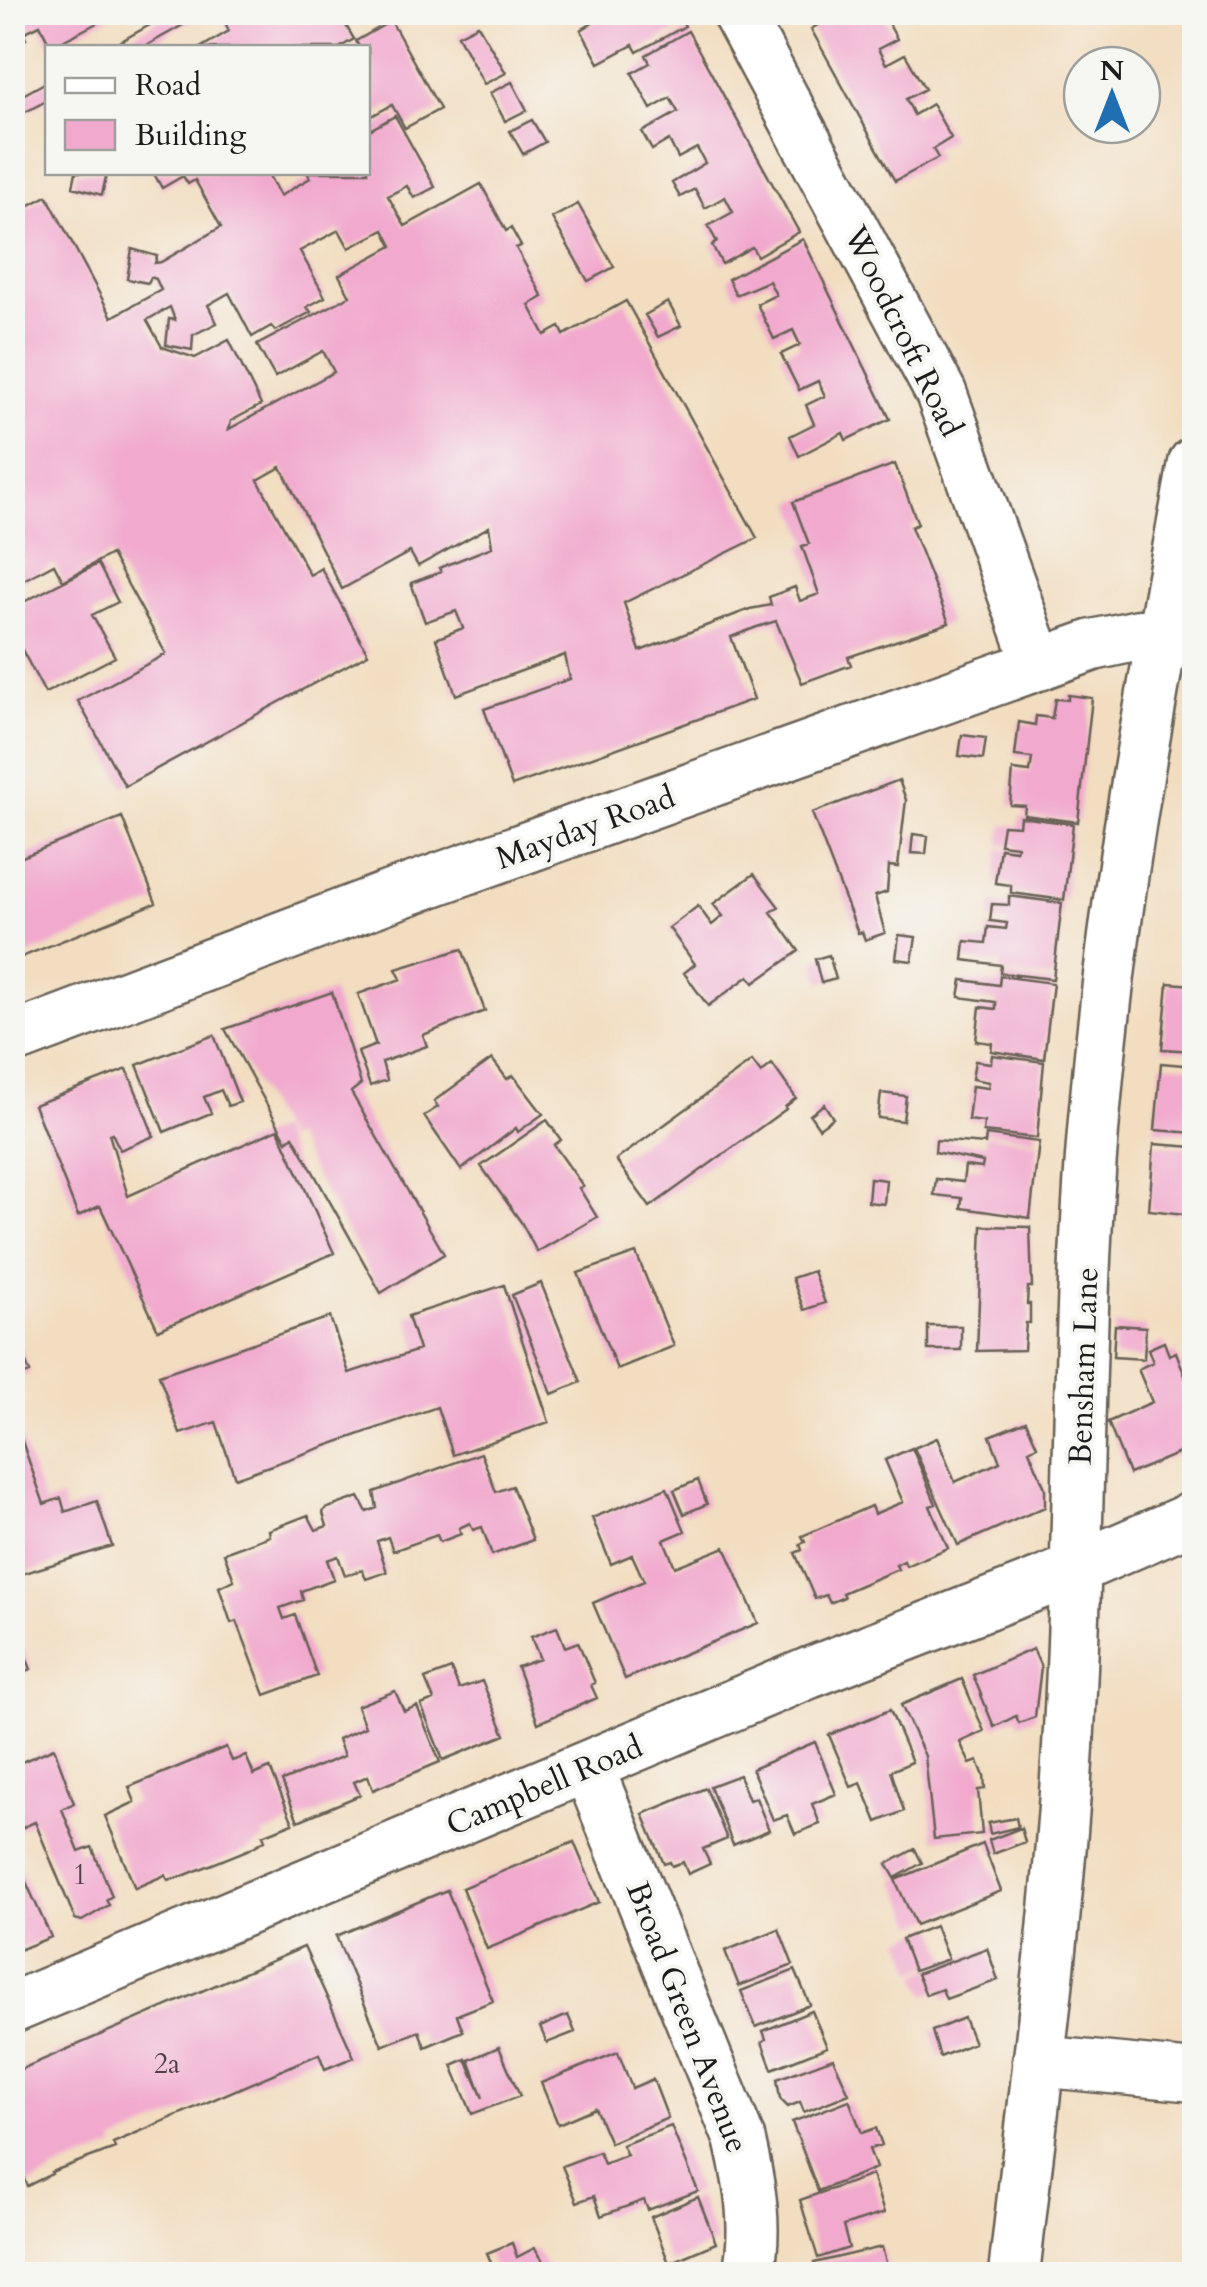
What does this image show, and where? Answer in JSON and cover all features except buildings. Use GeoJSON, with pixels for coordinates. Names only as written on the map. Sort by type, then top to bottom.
{"type":"FeatureCollection","features":[{"type":"Feature","properties":{"kind":"street","name":"Woodcroft Road"},"geometry":{"type":"LineString","coordinates":[[737,12],[941,394],[1038,665]]}},
{"type":"Feature","properties":{"kind":"street","name":"Bensham Lane"},"geometry":{"type":"LineString","coordinates":[[1014,2274],[1067,1755],[1095,1102],[1118,900],[1178,640],[1194,464]]}},
{"type":"Feature","properties":{"kind":"street","name":"Mayday Road"},"geometry":{"type":"LineString","coordinates":[[12,1039],[373,903],[1106,641],[1138,635],[1178,640]]}},
{"type":"Feature","properties":{"kind":"street","name":"Campbell Road"},"geometry":{"type":"LineString","coordinates":[[12,2008],[809,1673],[1194,1517]]}},
{"type":"Feature","properties":{"kind":"street","name":"Broad Green Avenue"},"geometry":{"type":"LineString","coordinates":[[588,1767],[738,2138],[748,2175],[754,2227],[748,2274]]}},
{"type":"Feature","properties":{"kind":"street"},"geometry":{"type":"LineString","coordinates":[[1038,2062],[1194,2076]]}}]}
